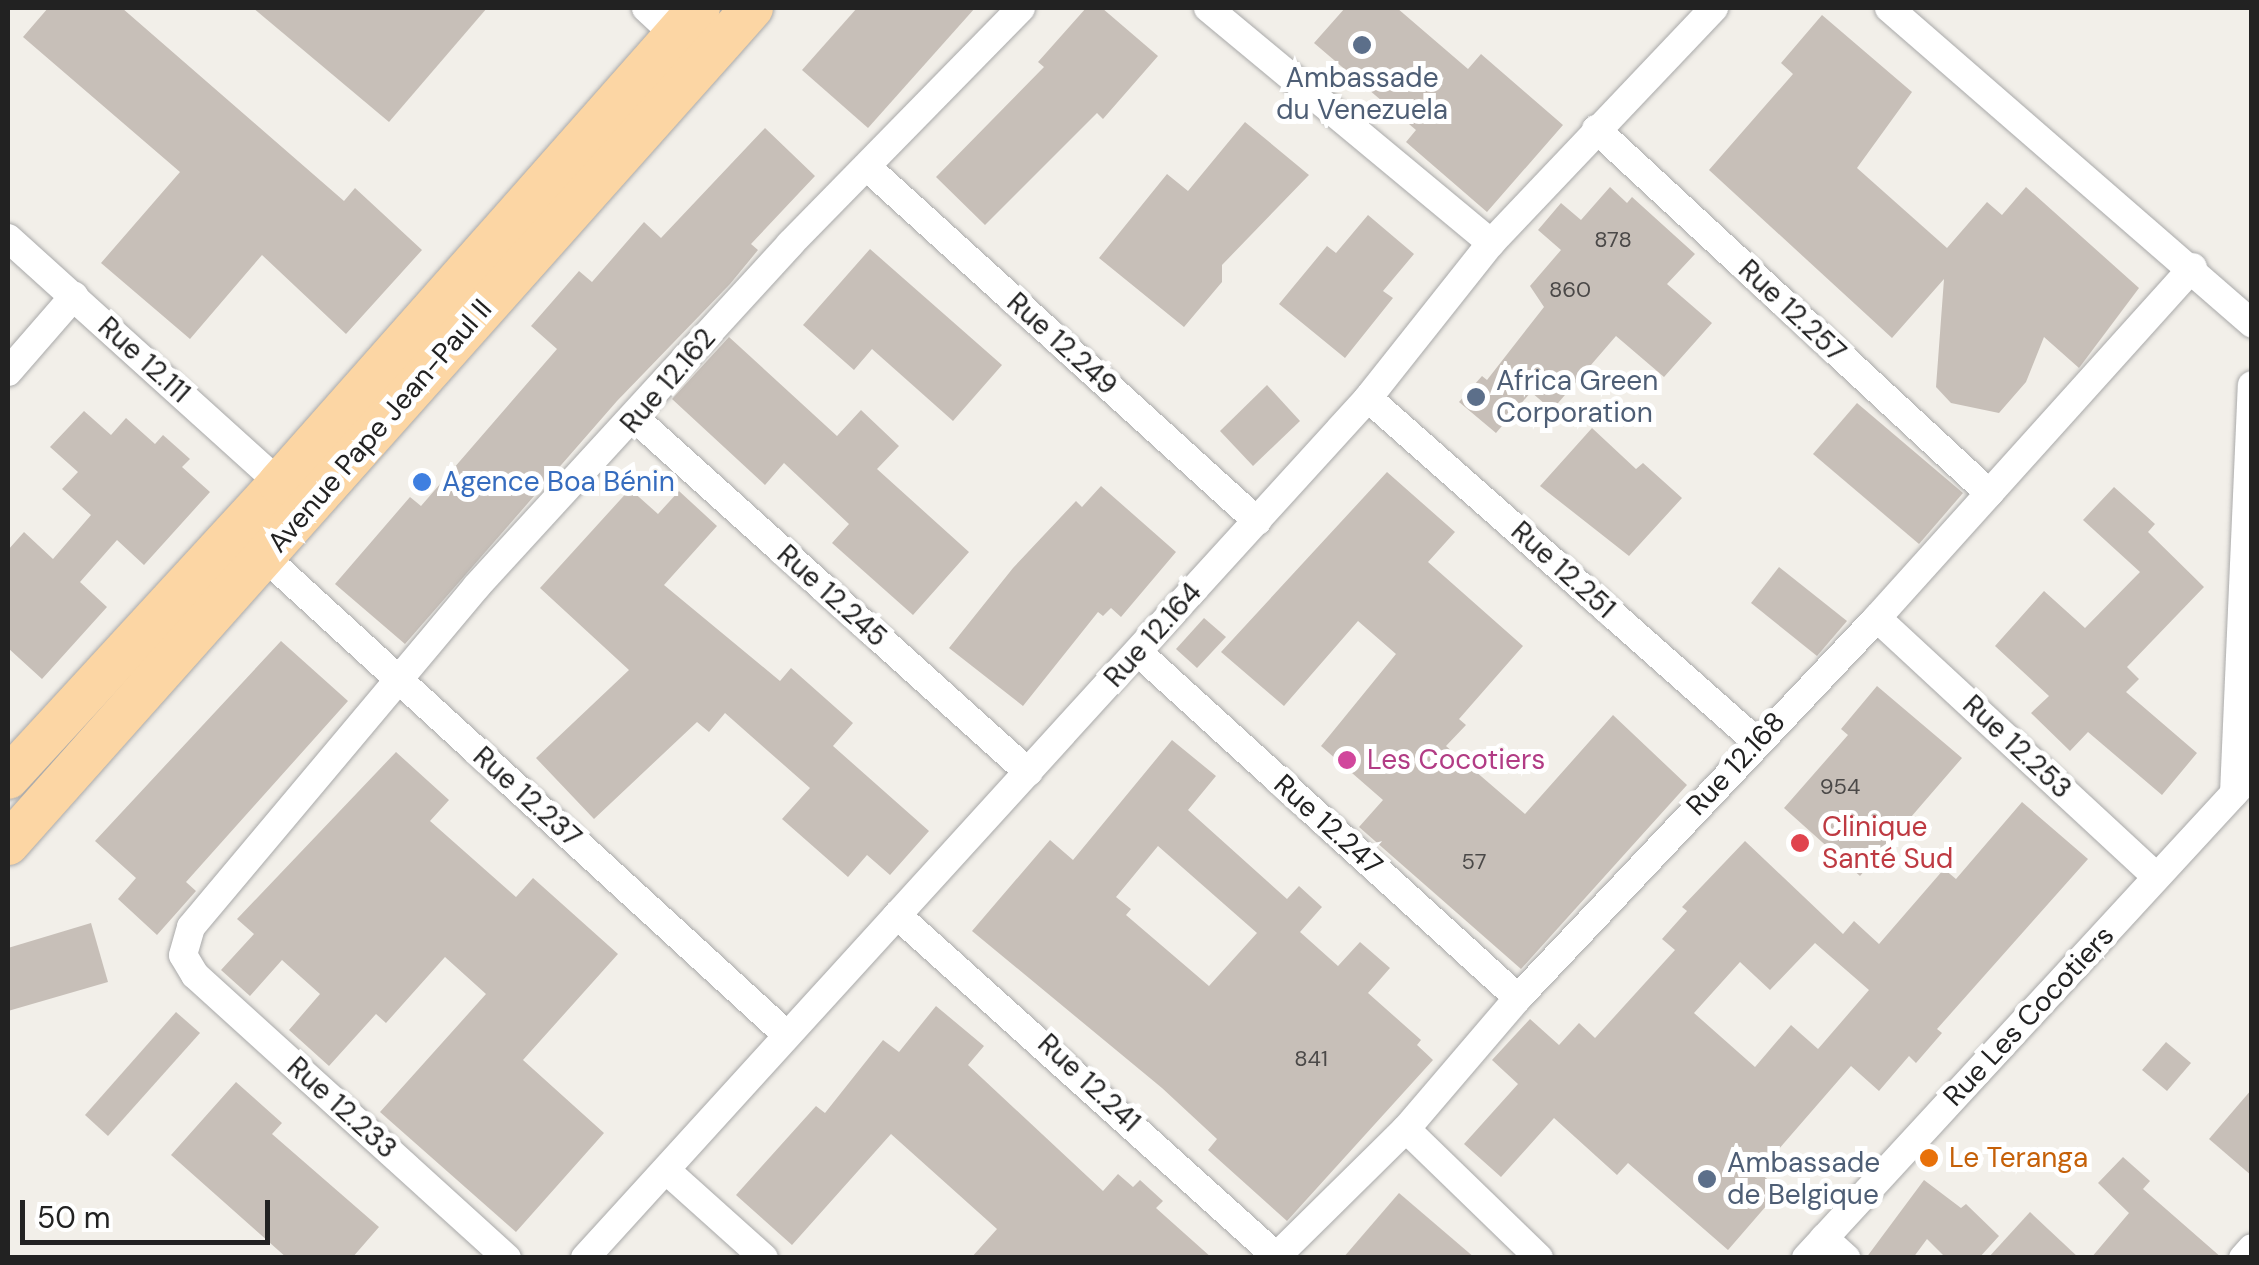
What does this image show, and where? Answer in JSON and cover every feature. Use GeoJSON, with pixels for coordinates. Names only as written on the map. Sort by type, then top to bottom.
{"type":"FeatureCollection","features":[{"type":"Feature","properties":{"kind":"main road","name":"Avenue Pape Jean-Paul II"},"geometry":{"type":"LineString","coordinates":[[8,844],[266,558],[480,308],[752,8]]}},
{"type":"Feature","properties":{"kind":"main road","name":"Avenue Pape Jean-Paul II"},"geometry":{"type":"LineString","coordinates":[[8,778],[279,483],[673,17]]}},
{"type":"Feature","properties":{"kind":"street","name":"Rue 12.162"},"geometry":{"type":"LineString","coordinates":[[183,955],[191,927],[397,678],[866,167],[1021,8]]}},
{"type":"Feature","properties":{"kind":"street"},"geometry":{"type":"LineString","coordinates":[[1208,8],[1491,243]]}},
{"type":"Feature","properties":{"kind":"street","name":"Rue 12.164"},"geometry":{"type":"LineString","coordinates":[[585,1258],[1368,398],[1491,243],[1714,8]]}},
{"type":"Feature","properties":{"kind":"street"},"geometry":{"type":"LineString","coordinates":[[1889,8],[2193,266],[2252,323]]}},
{"type":"Feature","properties":{"kind":"street","name":"Rue 12.257"},"geometry":{"type":"LineString","coordinates":[[1596,129],[1988,493]]}},
{"type":"Feature","properties":{"kind":"street","name":"Rue 12.249"},"geometry":{"type":"LineString","coordinates":[[866,167],[1257,521]]}},
{"type":"Feature","properties":{"kind":"street","name":"Rue 12.111"},"geometry":{"type":"LineString","coordinates":[[8,238],[279,483]]}},
{"type":"Feature","properties":{"kind":"street","name":"Rue 12.168"},"geometry":{"type":"LineString","coordinates":[[1276,1257],[1406,1129],[1518,998],[1876,618],[2193,266]]}},
{"type":"Feature","properties":{"kind":"street"},"geometry":{"type":"LineString","coordinates":[[8,372],[74,296]]}},
{"type":"Feature","properties":{"kind":"street"},"geometry":{"type":"LineString","coordinates":[[2243,783],[2252,385]]}},
{"type":"Feature","properties":{"kind":"street","name":"Rue 12.251"},"geometry":{"type":"LineString","coordinates":[[1368,398],[1757,742]]}},
{"type":"Feature","properties":{"kind":"street","name":"Rue 12.245"},"geometry":{"type":"LineString","coordinates":[[636,419],[1028,772]]}},
{"type":"Feature","properties":{"kind":"street","name":"Rue 12.237"},"geometry":{"type":"LineString","coordinates":[[266,558],[787,1035]]}},
{"type":"Feature","properties":{"kind":"street","name":"Rue 12.253"},"geometry":{"type":"LineString","coordinates":[[1876,618],[2157,877]]}},
{"type":"Feature","properties":{"kind":"street","name":"Rue 12.247"},"geometry":{"type":"LineString","coordinates":[[1138,652],[1518,998]]}},
{"type":"Feature","properties":{"kind":"street","name":"Rue Les Cocotiers"},"geometry":{"type":"LineString","coordinates":[[1815,1248],[2243,783]]}},
{"type":"Feature","properties":{"kind":"street","name":"Rue 12.241"},"geometry":{"type":"LineString","coordinates":[[897,915],[1276,1257]]}},
{"type":"Feature","properties":{"kind":"street","name":"Rue 12.233"},"geometry":{"type":"LineString","coordinates":[[183,955],[195,975],[507,1258]]}},
{"type":"Feature","properties":{"kind":"street"},"geometry":{"type":"LineString","coordinates":[[1406,1129],[1539,1258]]}},
{"type":"Feature","properties":{"kind":"street"},"geometry":{"type":"LineString","coordinates":[[667,1171],[764,1258]]}},
{"type":"Feature","properties":{"kind":"street"},"geometry":{"type":"LineString","coordinates":[[1815,1248],[1846,1258]]}},
{"type":"Feature","properties":{"kind":"street"},"geometry":{"type":"LineString","coordinates":[[2243,1258],[2252,1248]]}},
{"type":"Feature","properties":{"kind":"building"},"geometry":{"type":"Polygon","coordinates":[[[48,8],[122,8],[344,201],[355,188],[422,250],[346,334],[262,255],[190,339],[101,263],[180,172],[23,37],[48,8]]]}},
{"type":"Feature","properties":{"kind":"building"},"geometry":{"type":"Polygon","coordinates":[[[253,8],[487,8],[389,122],[253,8]]]}},
{"type":"Feature","properties":{"kind":"building"},"geometry":{"type":"Polygon","coordinates":[[[857,8],[975,8],[868,128],[802,70],[857,8]]]}},
{"type":"Feature","properties":{"kind":"building"},"geometry":{"type":"Polygon","coordinates":[[[1086,8],[1102,8],[1158,56],[1103,119],[1097,113],[985,225],[936,177],[1044,67],[1038,62],[1086,8]]]}},
{"type":"Feature","properties":{"kind":"building"},"geometry":{"type":"Polygon","coordinates":[[[1345,8],[1397,8],[1468,69],[1481,54],[1563,125],[1487,212],[1406,142],[1416,130],[1314,43],[1345,8]]]}},
{"type":"Feature","properties":{"kind":"building"},"geometry":{"type":"Polygon","coordinates":[[[1822,15],[1912,92],[1857,168],[1947,248],[1987,202],[2002,215],[2026,187],[2139,288],[2079,368],[2044,337],[2026,382],[1999,413],[1951,403],[1936,387],[1944,279],[1892,338],[1709,170],[1793,74],[1781,63],[1822,15]]]}},
{"type":"Feature","properties":{"kind":"building"},"geometry":{"type":"Polygon","coordinates":[[[1245,122],[1309,175],[1222,265],[1222,282],[1184,327],[1099,258],[1167,174],[1188,191],[1245,122]]]}},
{"type":"Feature","properties":{"kind":"building"},"geometry":{"type":"Polygon","coordinates":[[[765,128],[815,176],[751,244],[758,250],[730,284],[617,401],[405,644],[335,584],[410,497],[421,506],[557,349],[531,326],[579,271],[592,282],[644,222],[661,238],[765,128]]]}},
{"type":"Feature","properties":{"kind":"building"},"geometry":{"type":"Polygon","coordinates":[[[1610,187],[1627,203],[1632,197],[1695,254],[1667,284],[1712,323],[1664,377],[1616,336],[1552,410],[1531,392],[1496,433],[1459,402],[1482,376],[1487,380],[1544,307],[1530,286],[1561,250],[1538,230],[1561,203],[1581,220],[1610,187]]]}},
{"type":"Feature","properties":{"kind":"building"},"geometry":{"type":"Polygon","coordinates":[[[1368,215],[1414,254],[1383,291],[1393,298],[1345,358],[1279,304],[1327,246],[1336,253],[1368,215]]]}},
{"type":"Feature","properties":{"kind":"building"},"geometry":{"type":"Polygon","coordinates":[[[870,249],[1002,365],[953,421],[872,349],[854,370],[803,325],[870,249]]]}},
{"type":"Feature","properties":{"kind":"building"},"geometry":{"type":"Polygon","coordinates":[[[729,337],[837,436],[861,410],[899,446],[877,469],[969,552],[913,615],[832,543],[849,524],[784,463],[765,485],[672,399],[729,337]]]}},
{"type":"Feature","properties":{"kind":"building"},"geometry":{"type":"Polygon","coordinates":[[[1267,385],[1300,421],[1253,466],[1220,431],[1267,385]]]}},
{"type":"Feature","properties":{"kind":"building"},"geometry":{"type":"Polygon","coordinates":[[[1857,403],[1963,493],[1919,544],[1813,454],[1857,403]]]}},
{"type":"Feature","properties":{"kind":"building"},"geometry":{"type":"Polygon","coordinates":[[[84,411],[111,435],[126,418],[155,444],[163,435],[190,459],[182,467],[210,492],[144,565],[117,540],[80,582],[107,607],[42,679],[8,648],[8,550],[24,532],[53,559],[91,515],[62,489],[78,472],[50,447],[84,411]]]}},
{"type":"Feature","properties":{"kind":"building"},"geometry":{"type":"Polygon","coordinates":[[[1592,428],[1636,469],[1643,463],[1682,498],[1629,556],[1540,486],[1592,428]]]}},
{"type":"Feature","properties":{"kind":"building"},"geometry":{"type":"Polygon","coordinates":[[[1387,472],[1455,532],[1428,562],[1523,646],[1459,719],[1466,725],[1446,746],[1525,814],[1613,715],[1687,785],[1521,969],[1359,827],[1383,800],[1321,746],[1396,654],[1358,621],[1284,706],[1221,652],[1387,472]]]}},
{"type":"Feature","properties":{"kind":"building"},"geometry":{"type":"Polygon","coordinates":[[[1101,486],[1176,552],[1121,617],[1111,608],[1103,616],[1098,612],[1023,706],[949,648],[1013,568],[1076,501],[1082,507],[1101,486]]]}},
{"type":"Feature","properties":{"kind":"building"},"geometry":{"type":"Polygon","coordinates":[[[2114,487],[2155,524],[2148,532],[2204,587],[2127,667],[2139,679],[2126,692],[2197,753],[2162,795],[2088,732],[2070,751],[2031,713],[2049,696],[1995,646],[2044,591],[2085,628],[2140,572],[2083,520],[2114,487]]]}},
{"type":"Feature","properties":{"kind":"building"},"geometry":{"type":"Polygon","coordinates":[[[630,489],[658,514],[679,491],[717,526],[664,585],[780,681],[791,668],[853,723],[833,746],[929,831],[890,875],[867,855],[848,877],[782,819],[810,788],[725,713],[709,732],[697,722],[594,819],[536,758],[629,670],[540,588],[630,489]]]}},
{"type":"Feature","properties":{"kind":"building"},"geometry":{"type":"Polygon","coordinates":[[[1779,567],[1847,621],[1817,656],[1751,603],[1779,567]]]}},
{"type":"Feature","properties":{"kind":"building"},"geometry":{"type":"Polygon","coordinates":[[[1204,618],[1226,637],[1197,668],[1176,649],[1204,618]]]}},
{"type":"Feature","properties":{"kind":"building"},"geometry":{"type":"Polygon","coordinates":[[[281,641],[348,701],[186,882],[196,891],[157,935],[118,899],[136,878],[95,841],[281,641]]]}},
{"type":"Feature","properties":{"kind":"building"},"geometry":{"type":"Polygon","coordinates":[[[1877,686],[1962,758],[1860,876],[1784,808],[1848,735],[1841,729],[1877,686]]]}},
{"type":"Feature","properties":{"kind":"building"},"geometry":{"type":"Polygon","coordinates":[[[1172,740],[1216,776],[1188,810],[1287,899],[1299,886],[1322,907],[1300,932],[1338,966],[1360,942],[1390,968],[1368,993],[1421,1040],[1417,1045],[1433,1060],[1287,1221],[1208,1150],[1217,1139],[1162,1088],[972,931],[1050,840],[1073,860],[1172,740]],[[1158,846],[1116,897],[1131,909],[1126,915],[1209,986],[1257,933],[1158,846]]]}},
{"type":"Feature","properties":{"kind":"building"},"geometry":{"type":"Polygon","coordinates":[[[396,752],[449,800],[430,821],[516,897],[533,878],[618,954],[523,1060],[604,1133],[516,1232],[380,1112],[486,994],[445,957],[386,1023],[376,1014],[329,1066],[289,1030],[320,994],[282,960],[250,996],[221,970],[254,934],[237,919],[396,752]]]}},
{"type":"Feature","properties":{"kind":"building"},"geometry":{"type":"Polygon","coordinates":[[[2022,802],[2088,859],[1937,1029],[1942,1033],[1916,1063],[1909,1056],[1879,1091],[1851,1066],[1759,1172],[1780,1190],[1728,1250],[1628,1163],[1617,1175],[1554,1118],[1501,1177],[1464,1144],[1518,1084],[1492,1060],[1530,1019],[1559,1045],[1579,1023],[1595,1038],[1675,950],[1662,939],[1687,911],[1682,907],[1745,841],[1843,934],[1854,921],[1879,944],[1944,869],[1956,879],[2022,802]],[[1815,943],[1770,990],[1740,962],[1694,1013],[1755,1067],[1791,1025],[1818,1049],[1869,990],[1815,943]]]}},
{"type":"Feature","properties":{"kind":"building"},"geometry":{"type":"Polygon","coordinates":[[[91,923],[108,982],[8,1011],[8,948],[91,923]]]}},
{"type":"Feature","properties":{"kind":"building"},"geometry":{"type":"Polygon","coordinates":[[[936,1006],[984,1046],[968,1065],[1103,1191],[1118,1174],[1133,1187],[1140,1180],[1163,1201],[1156,1208],[1212,1258],[971,1258],[997,1229],[891,1134],[792,1245],[736,1195],[816,1106],[825,1113],[883,1040],[899,1052],[936,1006]]]}},
{"type":"Feature","properties":{"kind":"building"},"geometry":{"type":"Polygon","coordinates":[[[176,1012],[200,1033],[108,1136],[85,1115],[176,1012]]]}},
{"type":"Feature","properties":{"kind":"building"},"geometry":{"type":"Polygon","coordinates":[[[2166,1042],[2191,1063],[2167,1091],[2142,1070],[2166,1042]]]}},
{"type":"Feature","properties":{"kind":"building"},"geometry":{"type":"Polygon","coordinates":[[[236,1082],[282,1123],[272,1134],[379,1227],[352,1258],[287,1258],[171,1155],[236,1082]]]}},
{"type":"Feature","properties":{"kind":"building"},"geometry":{"type":"Polygon","coordinates":[[[2252,1089],[2252,1176],[2209,1139],[2252,1089]]]}},
{"type":"Feature","properties":{"kind":"building"},"geometry":{"type":"Polygon","coordinates":[[[2123,1157],[2150,1181],[2143,1189],[2222,1258],[2091,1258],[2129,1213],[2098,1183],[2123,1157]]]}},
{"type":"Feature","properties":{"kind":"building"},"geometry":{"type":"Polygon","coordinates":[[[1924,1180],[1961,1208],[1966,1204],[1999,1236],[1979,1258],[1946,1258],[1927,1239],[1913,1258],[1866,1258],[1924,1180]]]}},
{"type":"Feature","properties":{"kind":"building"},"geometry":{"type":"Polygon","coordinates":[[[1399,1193],[1475,1258],[1343,1258],[1399,1193]]]}},
{"type":"Feature","properties":{"kind":"building"},"geometry":{"type":"Polygon","coordinates":[[[2030,1212],[2079,1258],[1988,1258],[2030,1212]]]}},
{"type":"Feature","properties":{"kind":"place","name":"Ambassade du Venezuela"},"geometry":{"type":"Point","coordinates":[1362,45]}},
{"type":"Feature","properties":{"kind":"place","name":"Africa Green Corporation"},"geometry":{"type":"Point","coordinates":[1476,397]}},
{"type":"Feature","properties":{"kind":"place","name":"Agence Boa Bénin"},"geometry":{"type":"Point","coordinates":[422,482]}},
{"type":"Feature","properties":{"kind":"place","name":"Les Cocotiers"},"geometry":{"type":"Point","coordinates":[1347,760]}},
{"type":"Feature","properties":{"kind":"place","name":"Clinique Santé Sud"},"geometry":{"type":"Point","coordinates":[1800,843]}},
{"type":"Feature","properties":{"kind":"place","name":"Le Teranga"},"geometry":{"type":"Point","coordinates":[1929,1158]}},
{"type":"Feature","properties":{"kind":"place","name":"Ambassade de Belgique"},"geometry":{"type":"Point","coordinates":[1707,1179]}}]}
